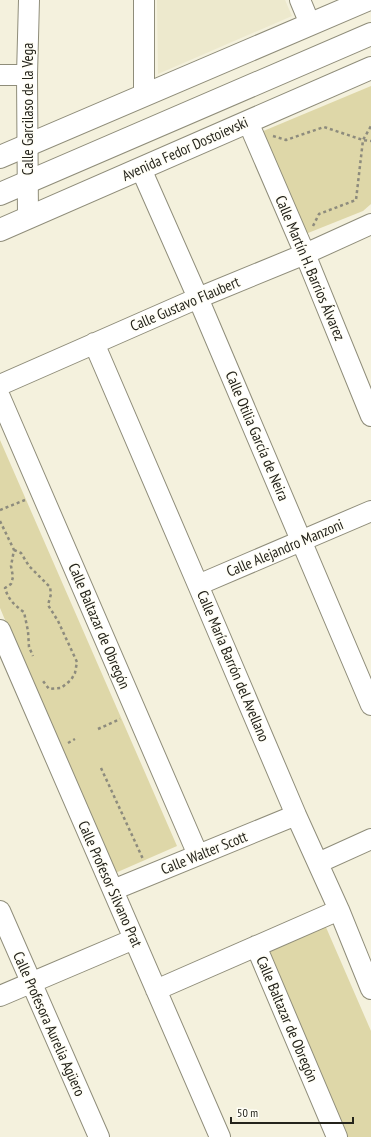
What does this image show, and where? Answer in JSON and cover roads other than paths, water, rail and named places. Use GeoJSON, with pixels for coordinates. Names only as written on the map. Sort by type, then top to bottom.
{"type":"FeatureCollection","features":[{"type":"Feature","properties":{"kind":"main road"},"geometry":{"type":"LineString","coordinates":[[0,157],[367,0]]}},
{"type":"Feature","properties":{"kind":"main road","name":"Avenida Fedor Dostoievski"},"geometry":{"type":"LineString","coordinates":[[0,194],[371,34]]}},
{"type":"Feature","properties":{"kind":"main road","name":"Avenida Fedor Dostoievski"},"geometry":{"type":"LineString","coordinates":[[0,230],[371,68]]}},
{"type":"Feature","properties":{"kind":"street","name":"Calle Garcilaso de la Vega"},"geometry":{"type":"LineString","coordinates":[[28,218],[27,75],[29,0]]}},
{"type":"Feature","properties":{"kind":"street"},"geometry":{"type":"LineString","coordinates":[[144,0],[144,95]]}},
{"type":"Feature","properties":{"kind":"street"},"geometry":{"type":"LineString","coordinates":[[300,0],[310,24]]}},
{"type":"Feature","properties":{"kind":"street"},"geometry":{"type":"LineString","coordinates":[[0,75],[27,75]]}},
{"type":"Feature","properties":{"kind":"street","name":"Calle Martín H. Barrios Álvarez"},"geometry":{"type":"LineString","coordinates":[[248,122],[305,254],[371,416]]}},
{"type":"Feature","properties":{"kind":"street","name":"Calle Otilia García de Neira"},"geometry":{"type":"LineString","coordinates":[[141,169],[198,298],[371,705]]}},
{"type":"Feature","properties":{"kind":"street","name":"Calle Gustavo Flaubert"},"geometry":{"type":"LineString","coordinates":[[0,385],[198,298],[305,254],[371,224]]}},
{"type":"Feature","properties":{"kind":"street","name":"Calle María Barrón del Avellano"},"geometry":{"type":"LineString","coordinates":[[94,343],[296,815],[339,910],[371,989]]}},
{"type":"Feature","properties":{"kind":"street","name":"Calle Baltazar de Obregón"},"geometry":{"type":"LineString","coordinates":[[0,397],[198,855]]}},
{"type":"Feature","properties":{"kind":"street","name":"Calle Alejandro Manzoni"},"geometry":{"type":"LineString","coordinates":[[198,585],[300,540],[371,511]]}},
{"type":"Feature","properties":{"kind":"street","name":"Calle Profesor Silvano Prat"},"geometry":{"type":"LineString","coordinates":[[0,630],[6,660],[134,939],[220,1137]]}},
{"type":"Feature","properties":{"kind":"street","name":"Calle Walter Scott"},"geometry":{"type":"LineString","coordinates":[[112,890],[296,815]]}},
{"type":"Feature","properties":{"kind":"street"},"geometry":{"type":"LineString","coordinates":[[318,863],[371,839]]}},
{"type":"Feature","properties":{"kind":"street"},"geometry":{"type":"LineString","coordinates":[[156,990],[339,910]]}},
{"type":"Feature","properties":{"kind":"street","name":"Calle Profesora Aurelia Agüero"},"geometry":{"type":"LineString","coordinates":[[0,911],[99,1137]]}},
{"type":"Feature","properties":{"kind":"street"},"geometry":{"type":"LineString","coordinates":[[0,996],[134,939]]}},
{"type":"Feature","properties":{"kind":"street","name":"Calle Baltazar de Obregón"},"geometry":{"type":"LineString","coordinates":[[256,946],[337,1137]]}}]}
